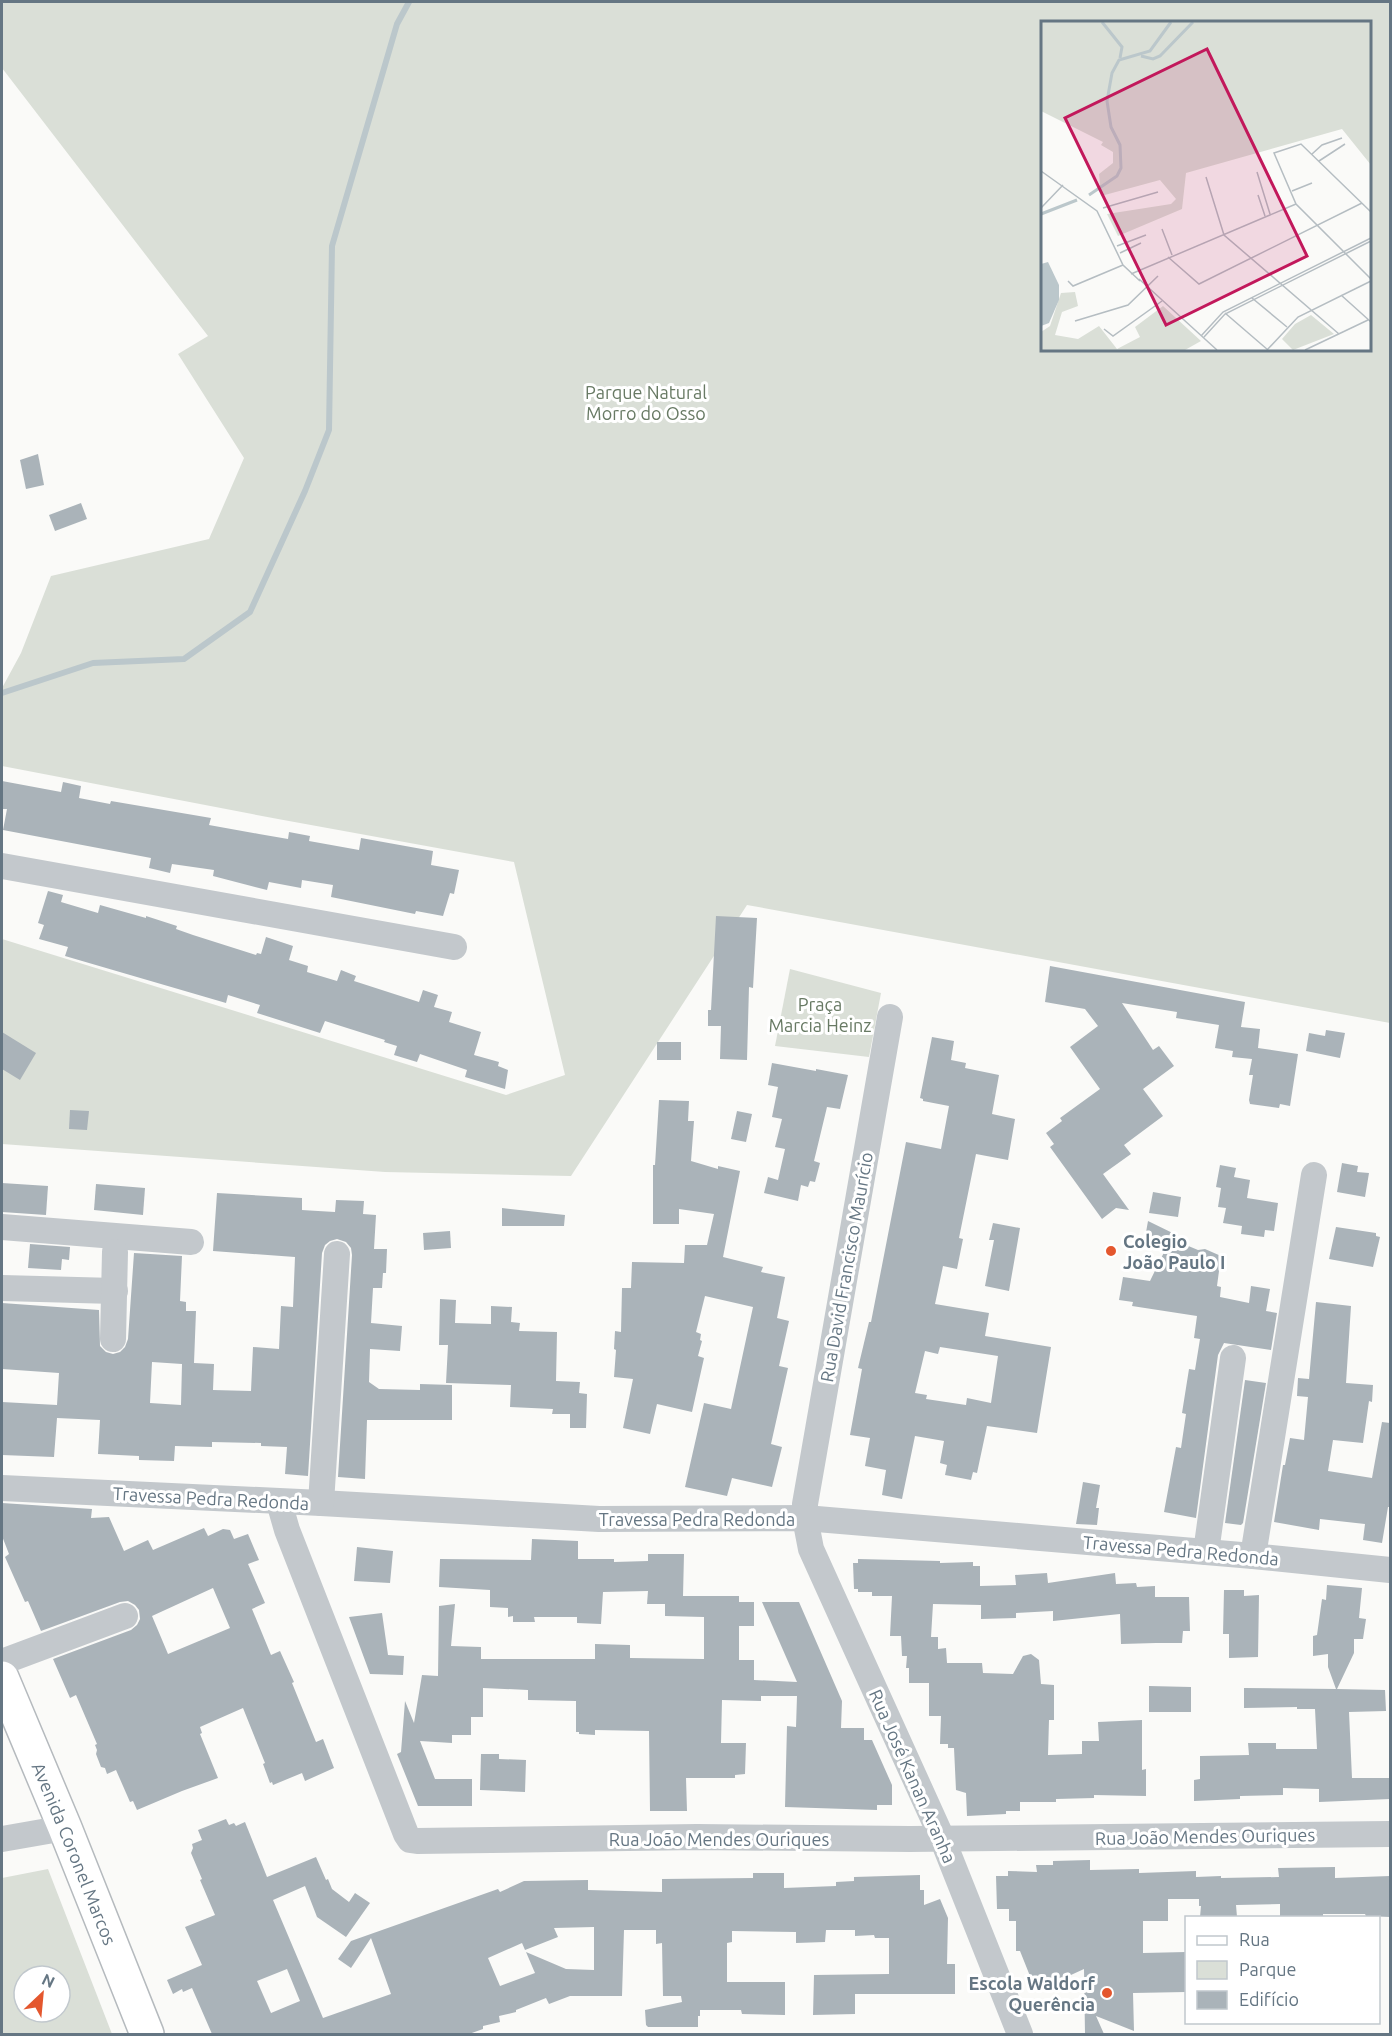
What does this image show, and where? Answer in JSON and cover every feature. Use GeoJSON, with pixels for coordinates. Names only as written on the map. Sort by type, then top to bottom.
{"type":"FeatureCollection","features":[{"type":"Feature","properties":{"kind":"main road","name":"Avenida Coronel Marcos"},"geometry":{"type":"LineString","coordinates":[[2,1678],[147,2033]]}},
{"type":"Feature","properties":{"kind":"street"},"geometry":{"type":"LineString","coordinates":[[2,866],[454,947]]}},
{"type":"Feature","properties":{"kind":"street","name":"Rua David Francisco Maurício"},"geometry":{"type":"LineString","coordinates":[[804,1518],[890,1017]]}},
{"type":"Feature","properties":{"kind":"street"},"geometry":{"type":"LineString","coordinates":[[1253,1556],[1314,1175]]}},
{"type":"Feature","properties":{"kind":"street"},"geometry":{"type":"LineString","coordinates":[[2,1227],[191,1242]]}},
{"type":"Feature","properties":{"kind":"street"},"geometry":{"type":"LineString","coordinates":[[113,1339],[115,1252]]}},
{"type":"Feature","properties":{"kind":"street"},"geometry":{"type":"LineString","coordinates":[[321,1503],[337,1254]]}},
{"type":"Feature","properties":{"kind":"street"},"geometry":{"type":"LineString","coordinates":[[2,1288],[115,1291]]}},
{"type":"Feature","properties":{"kind":"street"},"geometry":{"type":"LineString","coordinates":[[1206,1552],[1233,1358]]}},
{"type":"Feature","properties":{"kind":"street","name":"Travessa Pedra Redonda"},"geometry":{"type":"LineString","coordinates":[[2,1488],[599,1519],[804,1518],[1253,1556],[1390,1570]]}},
{"type":"Feature","properties":{"kind":"street","name":"Rua João Mendes Ouriques"},"geometry":{"type":"LineString","coordinates":[[279,1502],[291,1541],[410,1840],[1390,1834]]}},
{"type":"Feature","properties":{"kind":"street","name":"Rua José Kanan Aranha"},"geometry":{"type":"LineString","coordinates":[[804,1518],[811,1549],[942,1838],[1020,2034]]}},
{"type":"Feature","properties":{"kind":"street"},"geometry":{"type":"LineString","coordinates":[[2,1662],[125,1616]]}},
{"type":"Feature","properties":{"kind":"street"},"geometry":{"type":"LineString","coordinates":[[2,1839],[65,1828]]}},
{"type":"Feature","properties":{"kind":"green space","name":"Parque Natural Morro do Osso"},"geometry":{"type":"Polygon","coordinates":[[[2,2],[1390,2],[1390,1023],[747,905],[571,1176],[385,1172],[2,1144],[2,939],[506,1095],[565,1075],[514,862],[2,766],[2,688],[21,653],[51,576],[209,539],[244,458],[178,354],[208,336],[2,68],[2,2]]]}},
{"type":"Feature","properties":{"kind":"green space","name":"Praça Marcia Heinz"},"geometry":{"type":"Polygon","coordinates":[[[790,969],[881,993],[869,1057],[775,1046],[790,969]]]}},
{"type":"Feature","properties":{"kind":"green space"},"geometry":{"type":"Polygon","coordinates":[[[48,1869],[112,2034],[2,2034],[2,1878],[48,1869]]]}},
{"type":"Feature","properties":{"kind":"building"},"geometry":{"type":"Polygon","coordinates":[[[38,454],[44,485],[26,489],[20,460],[38,454]]]}},
{"type":"Feature","properties":{"kind":"building"},"geometry":{"type":"Polygon","coordinates":[[[81,503],[87,519],[55,531],[49,515],[81,503]]]}},
{"type":"Feature","properties":{"kind":"building"},"geometry":{"type":"Polygon","coordinates":[[[2,781],[61,792],[63,782],[81,786],[79,798],[110,804],[111,801],[211,818],[209,825],[288,839],[289,832],[310,836],[309,841],[359,850],[361,838],[433,851],[431,865],[459,870],[454,894],[450,893],[443,916],[416,911],[415,914],[331,897],[333,885],[302,880],[301,888],[269,882],[267,890],[213,876],[214,870],[172,864],[170,873],[149,868],[151,858],[3,830],[7,809],[2,809],[2,781]]]}},
{"type":"Feature","properties":{"kind":"building"},"geometry":{"type":"Polygon","coordinates":[[[48,891],[63,895],[61,902],[98,913],[100,905],[146,918],[146,916],[177,926],[176,929],[256,955],[261,954],[266,937],[293,946],[289,960],[308,966],[307,972],[337,981],[341,970],[356,976],[354,981],[419,1002],[423,990],[438,995],[434,1007],[452,1012],[449,1022],[481,1032],[474,1055],[499,1062],[498,1066],[508,1070],[505,1089],[465,1077],[467,1070],[420,1054],[417,1062],[394,1055],[397,1046],[384,1042],[385,1040],[325,1021],[320,1033],[257,1013],[260,1005],[228,995],[226,1003],[65,956],[68,947],[39,939],[44,925],[38,923],[48,891]]]}},
{"type":"Feature","properties":{"kind":"building"},"geometry":{"type":"Polygon","coordinates":[[[716,916],[757,918],[753,988],[749,987],[747,1060],[720,1059],[721,1026],[708,1026],[708,1010],[711,1010],[716,916]]]}},
{"type":"Feature","properties":{"kind":"building"},"geometry":{"type":"Polygon","coordinates":[[[1050,966],[1245,1002],[1241,1027],[1260,1029],[1258,1048],[1298,1054],[1290,1106],[1280,1104],[1279,1108],[1250,1104],[1253,1075],[1249,1075],[1252,1059],[1232,1057],[1233,1051],[1215,1048],[1219,1025],[1176,1018],[1177,1012],[1122,1003],[1153,1050],[1159,1046],[1174,1066],[1143,1089],[1163,1116],[1124,1145],[1131,1154],[1103,1174],[1129,1210],[1116,1208],[1102,1219],[1050,1147],[1054,1144],[1046,1133],[1062,1121],[1060,1118],[1100,1089],[1070,1047],[1098,1026],[1085,1009],[1045,1002],[1050,966]]]}},
{"type":"Feature","properties":{"kind":"building"},"geometry":{"type":"Polygon","coordinates":[[[1326,1030],[1345,1033],[1340,1058],[1306,1051],[1309,1033],[1325,1036],[1326,1030]]]}},
{"type":"Feature","properties":{"kind":"building"},"geometry":{"type":"Polygon","coordinates":[[[2,1032],[36,1053],[20,1080],[2,1069],[2,1032]]]}},
{"type":"Feature","properties":{"kind":"building"},"geometry":{"type":"Polygon","coordinates":[[[932,1037],[954,1041],[951,1060],[966,1063],[965,1068],[999,1075],[992,1114],[1015,1119],[1008,1160],[976,1154],[959,1238],[963,1239],[957,1269],[943,1266],[935,1304],[989,1313],[985,1336],[1051,1347],[1037,1433],[987,1426],[977,1473],[973,1472],[971,1480],[945,1475],[947,1465],[940,1463],[944,1441],[915,1436],[902,1499],[882,1495],[886,1470],[865,1466],[870,1438],[850,1435],[862,1369],[858,1368],[869,1322],[871,1322],[906,1142],[941,1149],[949,1106],[923,1101],[920,1098],[932,1037]],[[940,1347],[938,1354],[925,1351],[915,1393],[927,1395],[926,1399],[966,1405],[967,1398],[991,1403],[998,1356],[940,1347]]]}},
{"type":"Feature","properties":{"kind":"building"},"geometry":{"type":"Polygon","coordinates":[[[657,1042],[681,1042],[681,1060],[657,1060],[657,1042]]]}},
{"type":"Feature","properties":{"kind":"building"},"geometry":{"type":"Polygon","coordinates":[[[772,1063],[848,1075],[840,1109],[827,1107],[814,1161],[820,1163],[815,1182],[810,1181],[808,1187],[801,1185],[798,1201],[764,1193],[768,1177],[778,1180],[785,1149],[775,1147],[782,1119],[772,1117],[778,1087],[768,1085],[772,1063]]]}},
{"type":"Feature","properties":{"kind":"building"},"geometry":{"type":"Polygon","coordinates":[[[659,1100],[689,1101],[688,1121],[694,1121],[691,1161],[718,1169],[718,1166],[740,1171],[723,1257],[763,1267],[761,1272],[785,1277],[777,1318],[789,1321],[779,1366],[788,1368],[771,1444],[782,1447],[772,1487],[732,1478],[727,1496],[685,1487],[704,1403],[731,1409],[753,1307],[705,1296],[696,1332],[701,1334],[700,1340],[702,1341],[698,1356],[704,1358],[692,1412],[657,1404],[650,1434],[623,1428],[633,1379],[614,1377],[616,1350],[614,1349],[615,1331],[621,1332],[622,1288],[631,1288],[632,1262],[684,1263],[685,1245],[707,1245],[714,1214],[679,1209],[679,1224],[653,1224],[653,1165],[655,1165],[659,1100]]]}},
{"type":"Feature","properties":{"kind":"building"},"geometry":{"type":"Polygon","coordinates":[[[70,1110],[89,1111],[87,1130],[69,1129],[70,1110]]]}},
{"type":"Feature","properties":{"kind":"building"},"geometry":{"type":"Polygon","coordinates":[[[737,1111],[752,1114],[746,1142],[731,1139],[737,1111]]]}},
{"type":"Feature","properties":{"kind":"building"},"geometry":{"type":"Polygon","coordinates":[[[1342,1163],[1358,1166],[1357,1172],[1369,1173],[1365,1197],[1337,1192],[1342,1163]]]}},
{"type":"Feature","properties":{"kind":"building"},"geometry":{"type":"Polygon","coordinates":[[[1220,1165],[1236,1168],[1234,1177],[1250,1180],[1247,1198],[1278,1203],[1274,1231],[1265,1230],[1264,1237],[1241,1234],[1242,1226],[1223,1223],[1226,1208],[1218,1207],[1221,1188],[1216,1187],[1220,1165]]]}},
{"type":"Feature","properties":{"kind":"building"},"geometry":{"type":"Polygon","coordinates":[[[2,1183],[48,1186],[46,1215],[2,1212],[2,1183]]]}},
{"type":"Feature","properties":{"kind":"building"},"geometry":{"type":"Polygon","coordinates":[[[96,1184],[145,1188],[143,1215],[94,1210],[96,1184]]]}},
{"type":"Feature","properties":{"kind":"building"},"geometry":{"type":"Polygon","coordinates":[[[1153,1192],[1181,1197],[1178,1217],[1149,1213],[1153,1192]]]}},
{"type":"Feature","properties":{"kind":"building"},"geometry":{"type":"Polygon","coordinates":[[[217,1193],[302,1198],[302,1210],[335,1212],[336,1200],[364,1201],[363,1214],[376,1215],[374,1249],[387,1249],[386,1273],[383,1273],[382,1288],[373,1288],[371,1323],[402,1326],[400,1351],[370,1349],[369,1382],[379,1389],[420,1390],[420,1384],[452,1385],[452,1420],[367,1420],[365,1479],[338,1477],[352,1255],[351,1248],[346,1242],[337,1239],[325,1245],[322,1253],[308,1476],[285,1474],[287,1447],[261,1446],[261,1443],[212,1442],[212,1447],[175,1446],[174,1461],[139,1460],[139,1456],[98,1454],[100,1420],[57,1418],[54,1457],[2,1455],[2,1402],[57,1405],[59,1373],[2,1369],[2,1303],[99,1310],[100,1346],[106,1352],[113,1354],[120,1352],[128,1339],[134,1253],[182,1256],[180,1301],[186,1302],[186,1311],[196,1311],[194,1363],[214,1364],[213,1390],[251,1391],[253,1347],[279,1349],[281,1306],[293,1307],[295,1257],[213,1251],[217,1193]],[[152,1362],[150,1403],[181,1405],[182,1364],[152,1362]]]}},
{"type":"Feature","properties":{"kind":"building"},"geometry":{"type":"Polygon","coordinates":[[[502,1208],[565,1215],[564,1226],[502,1226],[502,1208]]]}},
{"type":"Feature","properties":{"kind":"building"},"geometry":{"type":"Polygon","coordinates":[[[1148,1221],[1189,1241],[1186,1245],[1198,1250],[1205,1249],[1221,1256],[1217,1286],[1221,1287],[1220,1297],[1249,1303],[1251,1286],[1270,1289],[1266,1311],[1277,1313],[1271,1350],[1224,1343],[1218,1355],[1196,1518],[1164,1512],[1176,1447],[1181,1448],[1186,1414],[1182,1413],[1189,1369],[1195,1370],[1200,1339],[1194,1338],[1197,1316],[1132,1306],[1133,1302],[1119,1300],[1123,1277],[1150,1281],[1169,1242],[1145,1238],[1148,1221]]]}},
{"type":"Feature","properties":{"kind":"building"},"geometry":{"type":"Polygon","coordinates":[[[993,1223],[1020,1228],[1009,1291],[985,1286],[994,1240],[989,1240],[993,1223]]]}},
{"type":"Feature","properties":{"kind":"building"},"geometry":{"type":"Polygon","coordinates":[[[1336,1227],[1376,1233],[1376,1236],[1380,1237],[1373,1267],[1329,1259],[1336,1227]]]}},
{"type":"Feature","properties":{"kind":"building"},"geometry":{"type":"Polygon","coordinates":[[[450,1231],[451,1248],[424,1250],[423,1233],[450,1231]]]}},
{"type":"Feature","properties":{"kind":"building"},"geometry":{"type":"Polygon","coordinates":[[[30,1244],[70,1247],[69,1260],[62,1259],[61,1270],[28,1268],[30,1244]]]}},
{"type":"Feature","properties":{"kind":"building"},"geometry":{"type":"Polygon","coordinates":[[[440,1299],[456,1300],[455,1323],[491,1324],[491,1306],[512,1307],[511,1322],[520,1323],[519,1331],[557,1332],[556,1381],[580,1382],[579,1393],[587,1394],[586,1428],[570,1428],[570,1414],[552,1414],[553,1409],[510,1407],[511,1385],[446,1383],[448,1345],[439,1345],[440,1299]]]}},
{"type":"Feature","properties":{"kind":"building"},"geometry":{"type":"Polygon","coordinates":[[[1316,1302],[1351,1306],[1346,1383],[1373,1385],[1372,1402],[1369,1401],[1363,1443],[1333,1440],[1328,1471],[1372,1478],[1382,1422],[1390,1423],[1390,1507],[1388,1507],[1382,1543],[1363,1540],[1365,1524],[1320,1519],[1319,1530],[1274,1522],[1283,1465],[1285,1465],[1290,1438],[1304,1440],[1308,1397],[1297,1396],[1298,1378],[1309,1379],[1316,1302]]]}},
{"type":"Feature","properties":{"kind":"building"},"geometry":{"type":"Polygon","coordinates":[[[1245,1380],[1266,1383],[1241,1525],[1225,1523],[1245,1380]]]}},
{"type":"Feature","properties":{"kind":"building"},"geometry":{"type":"Polygon","coordinates":[[[1083,1482],[1100,1485],[1096,1508],[1099,1508],[1097,1525],[1076,1524],[1083,1482]]]}},
{"type":"Feature","properties":{"kind":"building"},"geometry":{"type":"Polygon","coordinates":[[[2,1503],[92,1509],[91,1518],[109,1517],[124,1551],[148,1540],[153,1550],[204,1528],[208,1536],[223,1529],[230,1530],[234,1539],[248,1534],[259,1560],[248,1564],[265,1603],[252,1609],[271,1655],[280,1651],[316,1742],[323,1739],[334,1768],[305,1781],[302,1773],[273,1785],[272,1782],[270,1783],[263,1764],[265,1763],[243,1708],[200,1727],[202,1733],[200,1734],[218,1778],[137,1810],[133,1801],[130,1802],[116,1770],[107,1774],[105,1768],[101,1767],[96,1754],[95,1745],[97,1744],[76,1695],[70,1698],[53,1659],[131,1630],[140,1619],[139,1610],[128,1601],[120,1602],[41,1631],[5,1557],[9,1554],[2,1536],[2,1503]],[[213,1588],[152,1616],[168,1654],[230,1628],[213,1588]]]}},
{"type":"Feature","properties":{"kind":"building"},"geometry":{"type":"Polygon","coordinates":[[[532,1539],[578,1541],[578,1559],[614,1559],[614,1562],[648,1561],[648,1554],[684,1554],[683,1596],[739,1596],[739,1602],[754,1602],[754,1626],[739,1626],[739,1660],[754,1660],[754,1680],[797,1682],[762,1602],[799,1602],[842,1701],[841,1728],[864,1728],[864,1740],[872,1740],[892,1785],[892,1805],[877,1805],[877,1810],[785,1807],[787,1726],[796,1727],[797,1696],[761,1696],[761,1701],[722,1700],[721,1743],[746,1743],[745,1774],[735,1775],[735,1778],[686,1778],[687,1811],[650,1811],[649,1731],[595,1730],[595,1735],[579,1734],[576,1732],[576,1701],[528,1700],[528,1690],[483,1688],[483,1717],[471,1717],[471,1735],[452,1735],[452,1743],[420,1741],[435,1779],[472,1779],[472,1806],[418,1806],[397,1754],[401,1752],[405,1701],[414,1723],[422,1675],[438,1676],[439,1606],[455,1604],[451,1646],[481,1647],[481,1659],[595,1659],[595,1644],[630,1645],[630,1658],[704,1659],[704,1617],[665,1616],[665,1604],[647,1604],[648,1591],[603,1592],[601,1624],[577,1623],[577,1617],[534,1617],[535,1622],[513,1622],[513,1616],[508,1617],[508,1608],[490,1607],[490,1590],[439,1587],[440,1559],[531,1560],[532,1539]]]}},
{"type":"Feature","properties":{"kind":"building"},"geometry":{"type":"Polygon","coordinates":[[[357,1547],[393,1551],[390,1583],[354,1581],[357,1547]]]}},
{"type":"Feature","properties":{"kind":"building"},"geometry":{"type":"Polygon","coordinates":[[[858,1559],[940,1561],[940,1563],[973,1562],[973,1566],[980,1566],[980,1586],[1016,1585],[1015,1575],[1047,1573],[1048,1583],[1115,1573],[1116,1584],[1136,1583],[1137,1587],[1155,1586],[1155,1597],[1189,1597],[1190,1631],[1183,1631],[1182,1643],[1121,1644],[1120,1614],[1053,1621],[1053,1611],[1016,1613],[1016,1618],[981,1619],[981,1605],[933,1604],[931,1637],[938,1637],[938,1649],[946,1648],[947,1663],[982,1663],[983,1673],[1013,1674],[1023,1656],[1031,1654],[1039,1660],[1041,1684],[1054,1685],[1054,1720],[1049,1720],[1048,1755],[1082,1754],[1082,1741],[1099,1741],[1098,1722],[1142,1720],[1142,1770],[1146,1769],[1146,1796],[1094,1795],[1094,1798],[1056,1799],[1056,1802],[1020,1802],[1020,1811],[967,1816],[966,1793],[956,1790],[954,1748],[948,1748],[948,1744],[940,1744],[941,1716],[929,1716],[929,1683],[909,1683],[909,1668],[906,1668],[907,1656],[902,1656],[901,1636],[890,1636],[892,1596],[872,1596],[872,1592],[858,1592],[858,1589],[854,1589],[853,1563],[858,1563],[858,1559]]]}},
{"type":"Feature","properties":{"kind":"building"},"geometry":{"type":"Polygon","coordinates":[[[1327,1585],[1362,1588],[1359,1618],[1366,1619],[1363,1639],[1354,1639],[1354,1653],[1337,1689],[1385,1690],[1386,1711],[1349,1712],[1352,1778],[1390,1778],[1390,1799],[1319,1802],[1319,1789],[1283,1788],[1283,1795],[1240,1796],[1240,1799],[1194,1801],[1194,1780],[1200,1779],[1200,1756],[1249,1755],[1248,1743],[1276,1743],[1276,1749],[1317,1749],[1315,1709],[1244,1708],[1244,1688],[1336,1689],[1328,1667],[1328,1654],[1313,1656],[1313,1636],[1317,1635],[1322,1599],[1326,1600],[1327,1585]]]}},
{"type":"Feature","properties":{"kind":"building"},"geometry":{"type":"Polygon","coordinates":[[[1224,1590],[1244,1590],[1244,1596],[1259,1595],[1258,1657],[1229,1658],[1229,1634],[1223,1634],[1224,1590]]]}},
{"type":"Feature","properties":{"kind":"building"},"geometry":{"type":"Polygon","coordinates":[[[382,1613],[388,1655],[404,1656],[403,1675],[370,1674],[349,1617],[382,1613]]]}},
{"type":"Feature","properties":{"kind":"building"},"geometry":{"type":"Polygon","coordinates":[[[1149,1686],[1191,1687],[1191,1712],[1149,1712],[1149,1686]]]}},
{"type":"Feature","properties":{"kind":"building"},"geometry":{"type":"Polygon","coordinates":[[[481,1754],[499,1754],[499,1759],[526,1760],[525,1792],[480,1790],[481,1754]]]}},
{"type":"Feature","properties":{"kind":"building"},"geometry":{"type":"Polygon","coordinates":[[[226,1819],[229,1825],[234,1823],[236,1826],[245,1822],[267,1877],[316,1857],[332,1889],[349,1902],[355,1893],[370,1903],[346,1937],[317,1917],[305,1886],[273,1900],[323,2018],[391,1994],[371,1938],[351,1968],[338,1959],[351,1941],[498,1889],[500,1892],[524,1881],[588,1880],[588,1890],[662,1892],[662,1879],[753,1878],[753,1873],[784,1873],[784,1888],[836,1886],[836,1882],[854,1881],[854,1877],[920,1875],[920,1890],[924,1890],[924,1905],[940,1899],[948,1918],[947,1964],[955,1964],[955,1994],[855,1994],[855,2014],[813,2015],[814,1975],[889,1974],[889,1938],[875,1938],[874,1935],[855,1936],[855,1930],[826,1930],[825,1942],[796,1943],[796,1932],[732,1931],[732,1942],[727,1943],[727,1982],[785,1982],[785,2015],[742,2014],[741,2010],[700,2010],[698,2027],[648,2027],[645,2010],[682,2002],[681,1996],[663,1996],[662,1943],[656,1944],[656,1930],[624,1930],[622,1996],[570,1996],[549,2004],[546,1998],[516,2010],[516,2012],[499,2016],[500,2022],[483,2026],[483,2029],[469,2034],[212,2034],[192,1988],[183,1992],[182,1989],[173,1994],[167,1980],[202,1965],[185,1927],[215,1915],[191,1853],[192,1844],[202,1840],[198,1830],[226,1819]],[[594,1927],[554,1928],[558,1937],[525,1950],[522,1943],[488,1958],[500,1986],[535,1973],[526,1952],[566,1969],[594,1970],[594,1927]],[[287,1969],[257,1981],[271,2013],[300,2001],[287,1969]]]}},
{"type":"Feature","properties":{"kind":"building"},"geometry":{"type":"Polygon","coordinates":[[[1090,1860],[1090,1870],[1139,1869],[1139,1873],[1196,1871],[1196,1877],[1279,1877],[1278,1868],[1335,1867],[1335,1878],[1390,1876],[1390,1917],[1366,1916],[1365,1914],[1280,1916],[1280,1904],[1236,1905],[1237,1916],[1200,1916],[1199,1899],[1168,1899],[1168,1921],[1143,1921],[1143,1953],[1185,1952],[1185,1992],[1133,1993],[1134,2031],[1096,2016],[1104,2034],[1085,2034],[1084,1969],[1036,1991],[1020,1951],[1016,1951],[1016,1921],[1009,1921],[1009,1909],[997,1909],[996,1876],[1008,1876],[1008,1871],[1037,1872],[1036,1865],[1053,1865],[1053,1861],[1090,1860]]]}},
{"type":"Feature","properties":{"kind":"waterway"},"geometry":{"type":"LineString","coordinates":[[2,693],[93,663],[184,659],[250,612],[305,491],[329,430],[332,246],[397,24],[409,2]]}},
{"type":"Feature","properties":{"kind":"place","name":"Colegio João Paulo I"},"geometry":{"type":"Point","coordinates":[1111,1251]}},
{"type":"Feature","properties":{"kind":"place","name":"Escola Waldorf Querência"},"geometry":{"type":"Point","coordinates":[1107,1993]}}]}
